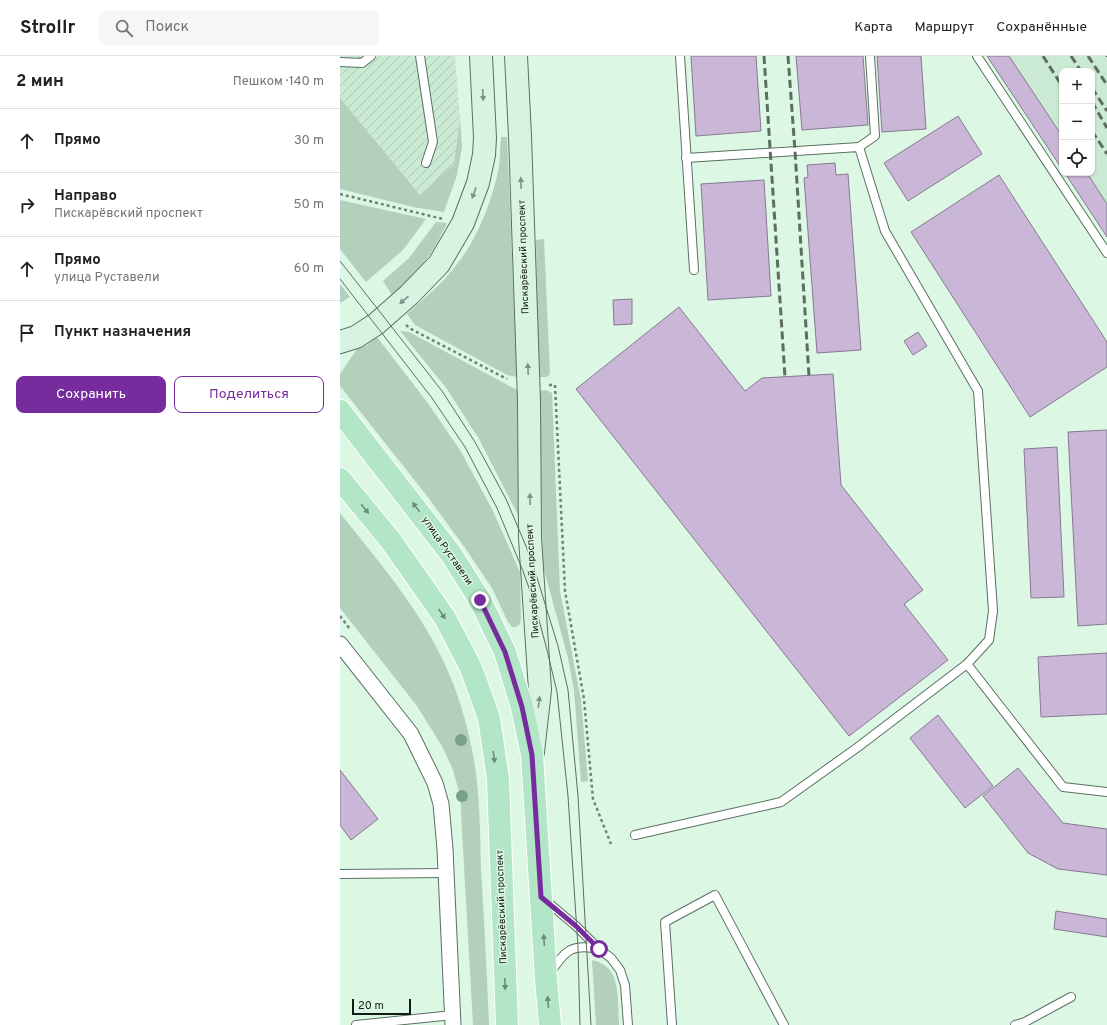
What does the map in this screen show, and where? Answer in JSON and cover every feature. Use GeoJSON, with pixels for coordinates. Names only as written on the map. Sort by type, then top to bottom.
{"type":"FeatureCollection","features":[{"type":"Feature","properties":{"kind":"main road"},"geometry":{"type":"LineString","coordinates":[[340,342],[356,337],[376,324],[409,294],[439,264],[463,224],[478,183],[484,155],[485,138],[481,56]]}},
{"type":"Feature","properties":{"kind":"main road","name":"Пискарёвский проспект"},"geometry":{"type":"LineString","coordinates":[[516,56],[529,400],[530,538],[540,690],[532,755],[550,1025]]}},
{"type":"Feature","properties":{"kind":"main road","name":"улица Руставели"},"geometry":{"type":"LineString","coordinates":[[340,411],[452,554],[480,600],[505,652],[522,707],[532,755]]}},
{"type":"Feature","properties":{"kind":"main road","name":"Пискарёвский проспект"},"geometry":{"type":"LineString","coordinates":[[340,479],[391,541],[445,618],[471,668],[489,718],[498,779],[507,1025]]}},
{"type":"Feature","properties":{"kind":"street"},"geometry":{"type":"LineString","coordinates":[[340,644],[411,734],[435,783],[441,804],[445,849],[453,1020]]}},
{"type":"Feature","properties":{"kind":"lane"},"geometry":{"type":"LineString","coordinates":[[340,62],[362,64],[371,56]]}},
{"type":"Feature","properties":{"kind":"lane"},"geometry":{"type":"LineString","coordinates":[[420,56],[433,142],[426,163]]}},
{"type":"Feature","properties":{"kind":"lane"},"geometry":{"type":"LineString","coordinates":[[680,56],[694,270]]}},
{"type":"Feature","properties":{"kind":"lane"},"geometry":{"type":"LineString","coordinates":[[686,158],[859,147],[875,136],[870,56]]}},
{"type":"Feature","properties":{"kind":"lane"},"geometry":{"type":"LineString","coordinates":[[977,56],[1107,253]]}},
{"type":"Feature","properties":{"kind":"lane"},"geometry":{"type":"LineString","coordinates":[[636,835],[781,802],[858,747],[967,664],[989,640],[993,611],[978,391],[885,231],[859,147]]}},
{"type":"Feature","properties":{"kind":"lane"},"geometry":{"type":"LineString","coordinates":[[967,664],[1063,787],[1107,792]]}},
{"type":"Feature","properties":{"kind":"lane"},"geometry":{"type":"LineString","coordinates":[[340,874],[446,873]]}},
{"type":"Feature","properties":{"kind":"lane"},"geometry":{"type":"LineString","coordinates":[[672,1025],[665,922],[715,895],[784,1025]]}},
{"type":"Feature","properties":{"kind":"lane"},"geometry":{"type":"LineString","coordinates":[[541,897],[611,958],[620,970],[625,984],[628,1025]]}},
{"type":"Feature","properties":{"kind":"lane"},"geometry":{"type":"LineString","coordinates":[[546,979],[560,958],[569,950],[587,946],[599,949]]}},
{"type":"Feature","properties":{"kind":"lane"},"geometry":{"type":"LineString","coordinates":[[1015,1025],[1025,1022],[1071,996]]}},
{"type":"Feature","properties":{"kind":"lane"},"geometry":{"type":"LineString","coordinates":[[356,1025],[453,1020]]}},
{"type":"Feature","properties":{"kind":"path"},"geometry":{"type":"LineString","coordinates":[[340,194],[446,219]]}},
{"type":"Feature","properties":{"kind":"path"},"geometry":{"type":"LineString","coordinates":[[406,324],[411,329],[510,381]]}},
{"type":"Feature","properties":{"kind":"path"},"geometry":{"type":"LineString","coordinates":[[549,385],[555,384],[566,591],[584,699],[593,799],[611,844]]}},
{"type":"Feature","properties":{"kind":"shaded area"},"geometry":{"type":"Polygon","coordinates":[[[340,56],[455,56],[460,119],[454,164],[420,195],[340,98],[340,56]]]}},
{"type":"Feature","properties":{"kind":"shaded area"},"geometry":{"type":"Polygon","coordinates":[[[1009,56],[1107,56],[1107,204],[1089,176],[1095,176],[1095,68],[1059,68],[1059,131],[1009,56]]]}},
{"type":"Feature","properties":{"kind":"shaded area"},"geometry":{"type":"Polygon","coordinates":[[[340,98],[420,195],[454,164],[460,119],[462,147],[457,175],[444,212],[413,207],[340,189],[340,98]]]}},
{"type":"Feature","properties":{"kind":"shaded area"},"geometry":{"type":"Polygon","coordinates":[[[501,137],[507,137],[517,377],[507,375],[415,325],[407,314],[434,290],[449,274],[467,251],[474,238],[487,210],[496,182],[499,167],[501,137]]]}},
{"type":"Feature","properties":{"kind":"shaded area"},"geometry":{"type":"Polygon","coordinates":[[[340,200],[426,219],[403,250],[366,282],[340,249],[340,200]]]}},
{"type":"Feature","properties":{"kind":"shaded area"},"geometry":{"type":"Polygon","coordinates":[[[436,222],[447,223],[436,245],[424,263],[410,279],[392,295],[383,281],[409,258],[436,222]]]}},
{"type":"Feature","properties":{"kind":"shaded area"},"geometry":{"type":"Polygon","coordinates":[[[544,239],[550,374],[547,377],[538,377],[536,240],[544,239]]]}},
{"type":"Feature","properties":{"kind":"shaded area"},"geometry":{"type":"Polygon","coordinates":[[[340,284],[350,297],[340,303],[340,284]]]}},
{"type":"Feature","properties":{"kind":"shaded area"},"geometry":{"type":"Polygon","coordinates":[[[400,331],[409,332],[517,390],[519,517],[479,439],[447,389],[400,331]]]}},
{"type":"Feature","properties":{"kind":"shaded area"},"geometry":{"type":"Polygon","coordinates":[[[377,337],[427,402],[460,450],[492,509],[520,572],[521,619],[520,624],[516,627],[512,627],[508,622],[492,588],[463,545],[427,496],[340,386],[340,374],[357,349],[367,345],[377,337]]]}},
{"type":"Feature","properties":{"kind":"shaded area"},"geometry":{"type":"Polygon","coordinates":[[[546,390],[552,393],[560,591],[581,700],[588,781],[581,782],[574,690],[568,658],[543,566],[539,391],[546,390]]]}},
{"type":"Feature","properties":{"kind":"shaded area"},"geometry":{"type":"Polygon","coordinates":[[[340,513],[389,574],[419,617],[444,662],[454,686],[467,726],[475,764],[478,794],[489,1025],[473,1025],[460,795],[453,770],[443,748],[417,706],[340,608],[340,513]]]}},
{"type":"Feature","properties":{"kind":"shaded area"},"geometry":{"type":"Polygon","coordinates":[[[592,960],[605,966],[613,974],[618,996],[619,1025],[596,1025],[592,960]]]}},
{"type":"Feature","properties":{"kind":"building"},"geometry":{"type":"Polygon","coordinates":[[[691,56],[756,56],[761,131],[696,136],[691,56]]]}},
{"type":"Feature","properties":{"kind":"building"},"geometry":{"type":"Polygon","coordinates":[[[796,56],[863,56],[868,125],[802,130],[796,56]]]}},
{"type":"Feature","properties":{"kind":"building"},"geometry":{"type":"Polygon","coordinates":[[[877,56],[921,56],[926,129],[882,132],[877,56]]]}},
{"type":"Feature","properties":{"kind":"building"},"geometry":{"type":"Polygon","coordinates":[[[987,56],[1009,56],[1059,131],[1059,164],[987,56]]]}},
{"type":"Feature","properties":{"kind":"building"},"geometry":{"type":"Polygon","coordinates":[[[958,116],[982,154],[908,201],[884,163],[958,116]]]}},
{"type":"Feature","properties":{"kind":"building"},"geometry":{"type":"Polygon","coordinates":[[[835,163],[836,175],[848,174],[861,350],[817,353],[804,178],[808,177],[807,165],[835,163]]]}},
{"type":"Feature","properties":{"kind":"building"},"geometry":{"type":"Polygon","coordinates":[[[999,175],[1107,342],[1107,367],[1030,417],[911,232],[999,175]]]}},
{"type":"Feature","properties":{"kind":"building"},"geometry":{"type":"Polygon","coordinates":[[[1067,176],[1089,176],[1107,204],[1107,237],[1067,176]]]}},
{"type":"Feature","properties":{"kind":"building"},"geometry":{"type":"Polygon","coordinates":[[[764,180],[771,296],[708,300],[701,184],[764,180]]]}},
{"type":"Feature","properties":{"kind":"building"},"geometry":{"type":"Polygon","coordinates":[[[632,299],[632,324],[614,325],[613,300],[632,299]]]}},
{"type":"Feature","properties":{"kind":"building"},"geometry":{"type":"Polygon","coordinates":[[[679,307],[745,391],[762,378],[833,374],[841,485],[923,590],[904,604],[948,660],[849,736],[576,389],[679,307]]]}},
{"type":"Feature","properties":{"kind":"building"},"geometry":{"type":"Polygon","coordinates":[[[918,332],[927,346],[913,355],[904,341],[918,332]]]}},
{"type":"Feature","properties":{"kind":"building"},"geometry":{"type":"Polygon","coordinates":[[[1107,430],[1107,624],[1078,626],[1068,432],[1107,430]]]}},
{"type":"Feature","properties":{"kind":"building"},"geometry":{"type":"Polygon","coordinates":[[[1057,447],[1064,597],[1031,598],[1024,449],[1057,447]]]}},
{"type":"Feature","properties":{"kind":"building"},"geometry":{"type":"Polygon","coordinates":[[[1107,653],[1107,714],[1041,717],[1038,657],[1107,653]]]}},
{"type":"Feature","properties":{"kind":"building"},"geometry":{"type":"Polygon","coordinates":[[[938,715],[993,786],[965,808],[910,738],[938,715]]]}},
{"type":"Feature","properties":{"kind":"building"},"geometry":{"type":"Polygon","coordinates":[[[1018,768],[1063,823],[1107,829],[1107,875],[1058,869],[1028,853],[983,796],[1018,768]]]}},
{"type":"Feature","properties":{"kind":"building"},"geometry":{"type":"Polygon","coordinates":[[[340,770],[378,819],[351,840],[340,825],[340,770]]]}},
{"type":"Feature","properties":{"kind":"building"},"geometry":{"type":"Polygon","coordinates":[[[1056,911],[1107,919],[1107,937],[1054,929],[1056,911]]]}},
{"type":"Feature","properties":{"kind":"tram line"},"geometry":{"type":"LineString","coordinates":[[340,261],[442,391],[475,442],[506,499],[531,558],[558,646],[568,690],[578,796],[591,1025]]}},
{"type":"Feature","properties":{"kind":"tram line"},"geometry":{"type":"LineString","coordinates":[[340,279],[432,398],[465,447],[497,508],[523,571],[535,605],[557,692],[568,796],[578,947],[580,1025]]}},
{"type":"Feature","properties":{"kind":"railway"},"geometry":{"type":"LineString","coordinates":[[764,56],[785,377]]}},
{"type":"Feature","properties":{"kind":"railway"},"geometry":{"type":"LineString","coordinates":[[788,56],[809,376]]}},
{"type":"Feature","properties":{"kind":"railway"},"geometry":{"type":"LineString","coordinates":[[1043,56],[1059,81]]}},
{"type":"Feature","properties":{"kind":"railway"},"geometry":{"type":"LineString","coordinates":[[1071,56],[1079,68]]}},
{"type":"Feature","properties":{"kind":"railway"},"geometry":{"type":"LineString","coordinates":[[1088,56],[1107,85]]}},
{"type":"Feature","properties":{"kind":"railway"},"geometry":{"type":"LineString","coordinates":[[1095,93],[1107,111]]}},
{"type":"Feature","properties":{"kind":"railway"},"geometry":{"type":"LineString","coordinates":[[1093,104],[1107,128]]}},
{"type":"Feature","properties":{"kind":"railway"},"geometry":{"type":"LineString","coordinates":[[1095,136],[1107,154]]}},
{"type":"Feature","properties":{"kind":"route"},"geometry":{"type":"LineString","coordinates":[[480,600],[505,652],[522,707],[532,755],[541,897],[587,935],[599,949]]}}]}
